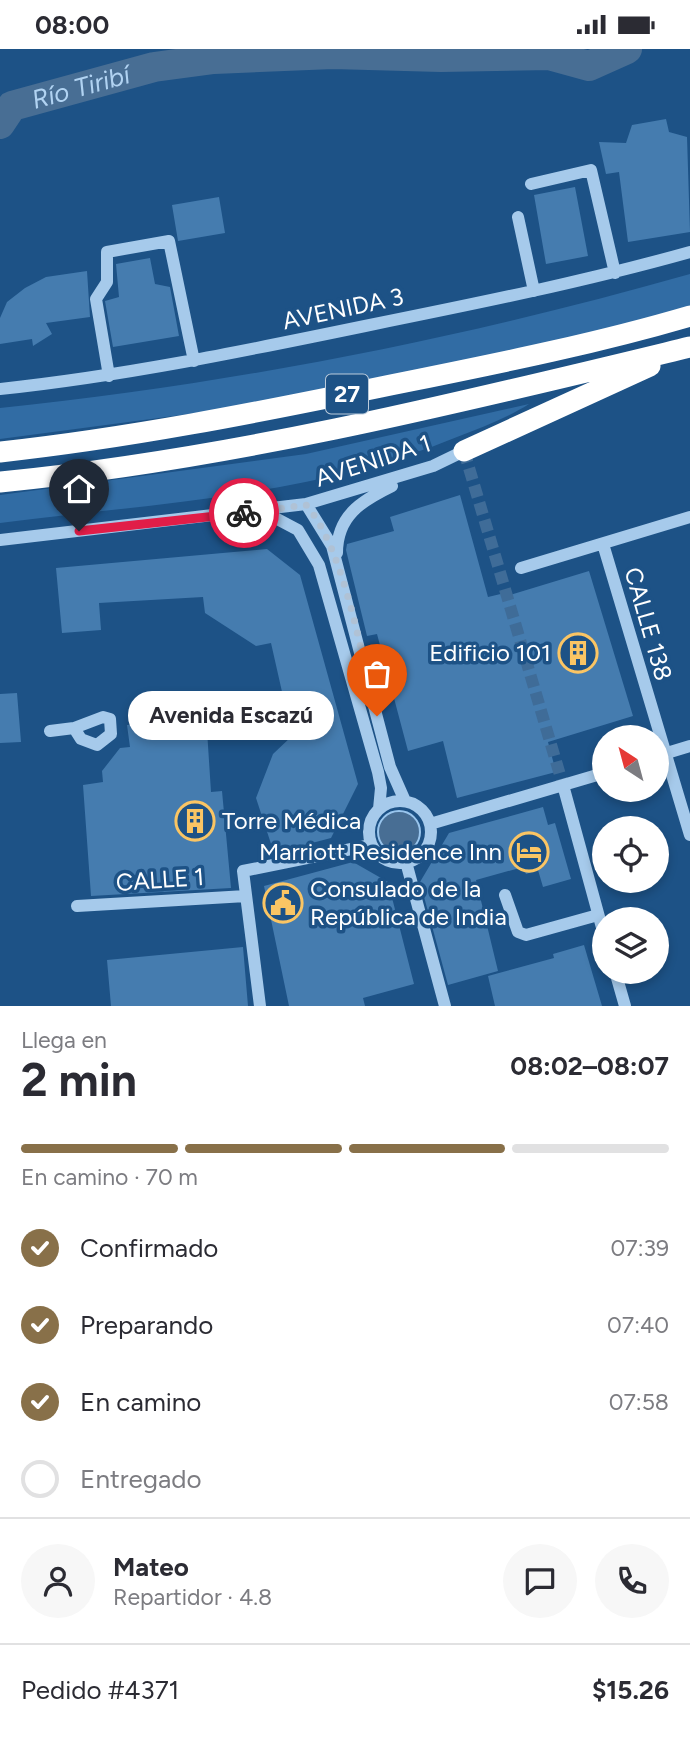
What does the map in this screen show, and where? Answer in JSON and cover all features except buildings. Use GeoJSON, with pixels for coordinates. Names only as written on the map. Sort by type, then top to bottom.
{"type":"FeatureCollection","features":[{"type":"Feature","properties":{"kind":"highway","name":"27"},"geometry":{"type":"LineString","coordinates":[[0,451],[63,445],[277,408],[533,356],[690,316]]}},
{"type":"Feature","properties":{"kind":"highway","name":"27"},"geometry":{"type":"LineString","coordinates":[[0,482],[69,475],[279,439],[690,348]]}},
{"type":"Feature","properties":{"kind":"highway"},"geometry":{"type":"LineString","coordinates":[[464,451],[690,348]]}},
{"type":"Feature","properties":{"kind":"street"},"geometry":{"type":"LineString","coordinates":[[531,184],[590,170],[615,272]]}},
{"type":"Feature","properties":{"kind":"street"},"geometry":{"type":"LineString","coordinates":[[518,217],[534,291]]}},
{"type":"Feature","properties":{"kind":"street"},"geometry":{"type":"LineString","coordinates":[[109,376],[96,299],[107,282],[107,252],[169,241],[194,361]]}},
{"type":"Feature","properties":{"kind":"street","name":"AVENIDA 3"},"geometry":{"type":"LineString","coordinates":[[0,389],[109,376],[194,361],[534,291],[690,252]]}},
{"type":"Feature","properties":{"kind":"street","name":"AVENIDA 1"},"geometry":{"type":"LineString","coordinates":[[0,540],[306,505],[433,466],[464,451]]}},
{"type":"Feature","properties":{"kind":"street"},"geometry":{"type":"LineString","coordinates":[[337,561],[340,528],[348,514],[363,500],[433,466]]}},
{"type":"Feature","properties":{"kind":"street"},"geometry":{"type":"LineString","coordinates":[[306,505],[326,531],[337,561],[390,767],[405,801]]}},
{"type":"Feature","properties":{"kind":"street"},"geometry":{"type":"LineString","coordinates":[[262,511],[298,530],[319,565],[381,788],[379,809],[369,826],[371,845],[386,860],[406,862],[426,848],[431,832],[430,824],[421,809],[405,801],[396,801],[379,809]]}},
{"type":"Feature","properties":{"kind":"street"},"geometry":{"type":"LineString","coordinates":[[521,568],[690,517]]}},
{"type":"Feature","properties":{"kind":"street","name":"CALLE 138"},"geometry":{"type":"LineString","coordinates":[[603,544],[652,725]]}},
{"type":"Feature","properties":{"kind":"street"},"geometry":{"type":"LineString","coordinates":[[50,731],[74,728]]}},
{"type":"Feature","properties":{"kind":"street"},"geometry":{"type":"LineString","coordinates":[[669,753],[690,746]]}},
{"type":"Feature","properties":{"kind":"street"},"geometry":{"type":"LineString","coordinates":[[430,824],[592,777]]}},
{"type":"Feature","properties":{"kind":"street","name":"CALLE 138"},"geometry":{"type":"LineString","coordinates":[[669,780],[690,835]]}},
{"type":"Feature","properties":{"kind":"street"},"geometry":{"type":"LineString","coordinates":[[563,785],[596,907]]}},
{"type":"Feature","properties":{"kind":"street"},"geometry":{"type":"LineString","coordinates":[[260,1006],[243,871],[371,845]]}},
{"type":"Feature","properties":{"kind":"street"},"geometry":{"type":"LineString","coordinates":[[406,862],[445,1006]]}},
{"type":"Feature","properties":{"kind":"street"},"geometry":{"type":"LineString","coordinates":[[505,895],[518,932],[526,935],[592,917]]}},
{"type":"Feature","properties":{"kind":"street","name":"CALLE 1"},"geometry":{"type":"LineString","coordinates":[[77,906],[246,896]]}},
{"type":"Feature","properties":{"kind":"street"},"geometry":{"type":"LineString","coordinates":[[619,984],[625,1006]]}},
{"type":"Feature","properties":{"kind":"shaded area"},"geometry":{"type":"Polygon","coordinates":[[[690,274],[690,306],[591,335],[219,410],[0,439],[0,408],[174,386],[348,356],[520,319],[690,274]]]}},
{"type":"Feature","properties":{"kind":"shaded area"},"geometry":{"type":"Polygon","coordinates":[[[529,404],[457,437],[346,473],[232,495],[0,523],[0,495],[306,454],[529,404]]]}},
{"type":"Feature","properties":{"kind":"shaded area"},"geometry":{"type":"Polygon","coordinates":[[[399,811],[414,817],[420,832],[414,847],[399,853],[384,847],[378,832],[384,817],[399,811]]]}},
{"type":"Feature","properties":{"kind":"waterway","name":"Río Tiribí"},"geometry":{"type":"LineString","coordinates":[[0,124],[12,106],[154,67],[214,59],[333,54],[441,57],[549,55],[589,66],[627,49]]}},
{"type":"Feature","properties":{"kind":"tunnel"},"geometry":{"type":"LineString","coordinates":[[464,451],[563,785]]}},
{"type":"Feature","properties":{"kind":"way so far"},"geometry":{"type":"LineString","coordinates":[[244,513],[306,505],[317,517],[332,546],[377,716]]}},
{"type":"Feature","properties":{"kind":"place","name":"Edificio 101"},"geometry":{"type":"Point","coordinates":[578,653]}},
{"type":"Feature","properties":{"kind":"place","name":"Avenida Escazú"},"geometry":{"type":"Point","coordinates":[377,716]}},
{"type":"Feature","properties":{"kind":"place","name":"Torre Médica"},"geometry":{"type":"Point","coordinates":[195,821]}},
{"type":"Feature","properties":{"kind":"place","name":"Marriott Residence Inn"},"geometry":{"type":"Point","coordinates":[529,852]}},
{"type":"Feature","properties":{"kind":"place","name":"Consulado de la República de India"},"geometry":{"type":"Point","coordinates":[283,903]}},
{"type":"Feature","properties":{"kind":"route"},"geometry":{"type":"LineString","coordinates":[[79,531],[244,513]]}}]}
